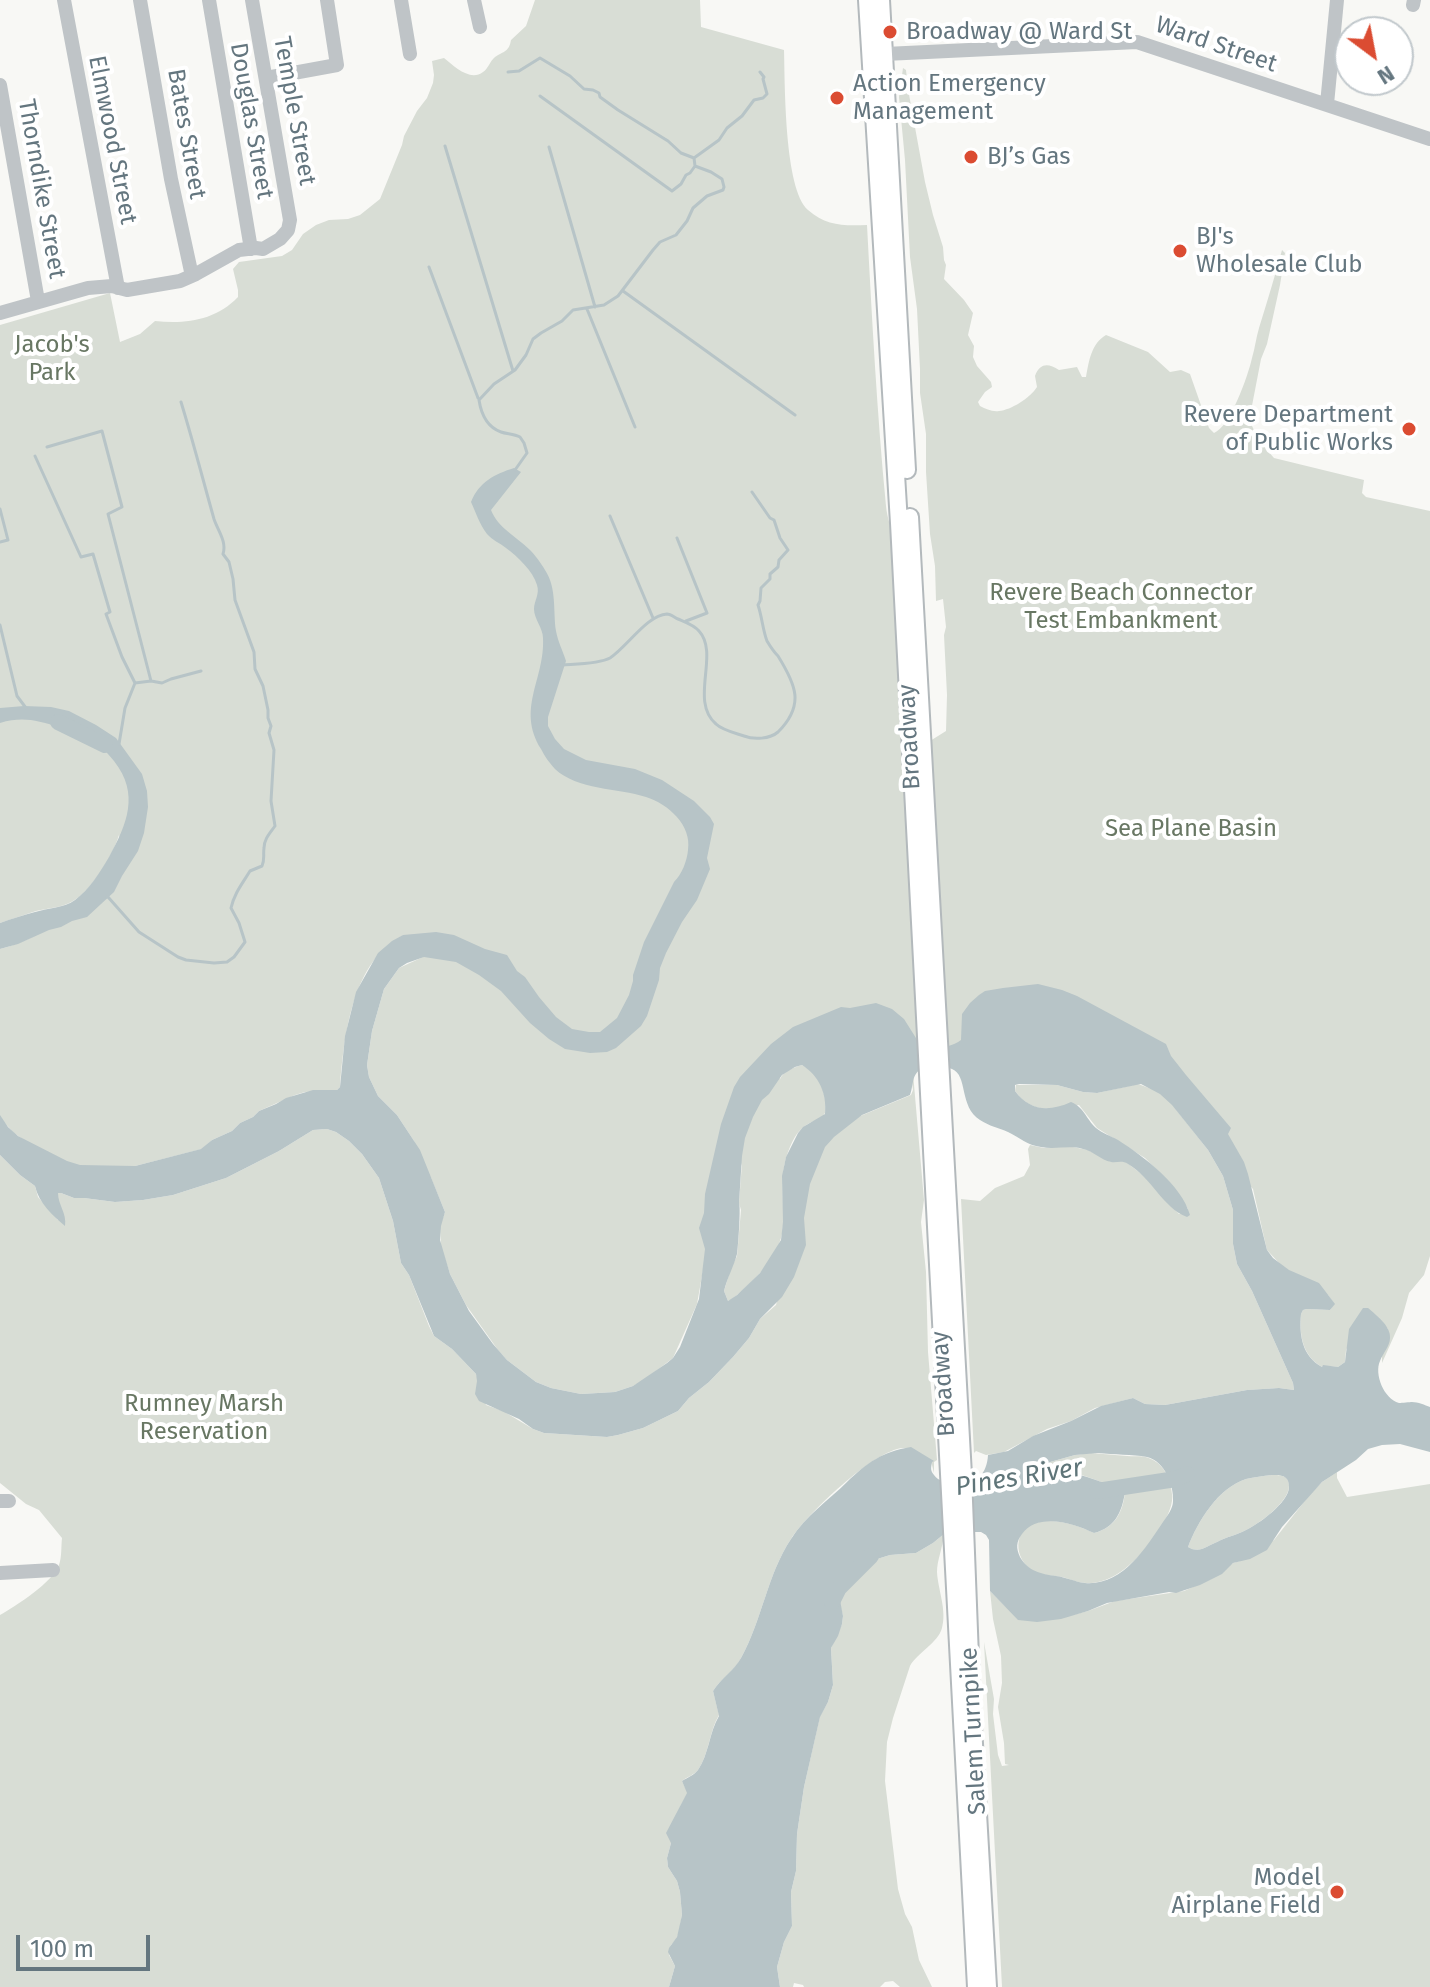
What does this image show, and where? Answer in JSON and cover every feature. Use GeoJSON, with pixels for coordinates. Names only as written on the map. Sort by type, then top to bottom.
{"type":"FeatureCollection","features":[{"type":"Feature","properties":{"kind":"main road","name":"Broadway"},"geometry":{"type":"LineString","coordinates":[[867,0],[933,1042],[943,1136],[956,1475]]}},
{"type":"Feature","properties":{"kind":"main road","name":"Broadway"},"geometry":{"type":"LineString","coordinates":[[881,0],[933,1042]]}},
{"type":"Feature","properties":{"kind":"main road","name":"Salem Turnpike"},"geometry":{"type":"LineString","coordinates":[[956,1475],[976,1987]]}},
{"type":"Feature","properties":{"kind":"main road","name":"Salem Turnpike"},"geometry":{"type":"LineString","coordinates":[[959,1537],[988,1987]]}},
{"type":"Feature","properties":{"kind":"street","name":"Elmwood Street"},"geometry":{"type":"LineString","coordinates":[[64,0],[118,288]]}},
{"type":"Feature","properties":{"kind":"street","name":"Bates Street"},"geometry":{"type":"LineString","coordinates":[[140,0],[171,179],[192,276]]}},
{"type":"Feature","properties":{"kind":"street","name":"Douglas Street"},"geometry":{"type":"LineString","coordinates":[[209,0],[251,249]]}},
{"type":"Feature","properties":{"kind":"street","name":"Temple Street"},"geometry":{"type":"LineString","coordinates":[[251,249],[263,249],[280,239],[288,230],[290,220],[252,0]]}},
{"type":"Feature","properties":{"kind":"street"},"geometry":{"type":"LineString","coordinates":[[266,78],[337,65],[330,0]]}},
{"type":"Feature","properties":{"kind":"street"},"geometry":{"type":"LineString","coordinates":[[401,0],[410,54]]}},
{"type":"Feature","properties":{"kind":"street"},"geometry":{"type":"LineString","coordinates":[[474,0],[480,27]]}},
{"type":"Feature","properties":{"kind":"street"},"geometry":{"type":"LineString","coordinates":[[1327,104],[1337,0]]}},
{"type":"Feature","properties":{"kind":"street","name":"Ward Street"},"geometry":{"type":"LineString","coordinates":[[885,54],[1137,42],[1430,139]]}},
{"type":"Feature","properties":{"kind":"street","name":"Thorndike Street"},"geometry":{"type":"LineString","coordinates":[[0,85],[38,301]]}},
{"type":"Feature","properties":{"kind":"street"},"geometry":{"type":"LineString","coordinates":[[0,313],[88,288],[127,290],[180,281],[239,250],[251,249]]}},
{"type":"Feature","properties":{"kind":"street"},"geometry":{"type":"LineString","coordinates":[[0,1573],[53,1570]]}},
{"type":"Feature","properties":{"kind":"green space","name":"Sea Plane Basin"},"geometry":{"type":"Polygon","coordinates":[[[535,0],[700,0],[701,27],[784,50],[787,134],[794,181],[800,198],[808,210],[829,222],[867,225],[883,471],[895,566],[897,664],[906,737],[930,741],[946,731],[947,695],[946,627],[943,599],[936,601],[926,434],[920,393],[917,309],[910,257],[899,97],[903,68],[906,70],[925,182],[943,247],[946,265],[944,279],[973,313],[968,335],[974,346],[973,357],[991,382],[992,387],[978,402],[982,407],[999,411],[1020,403],[1037,387],[1035,376],[1045,366],[1059,370],[1077,367],[1082,377],[1086,377],[1094,348],[1106,335],[1148,352],[1170,372],[1181,370],[1190,374],[1209,428],[1214,433],[1226,421],[1242,388],[1282,250],[1285,253],[1250,416],[1260,442],[1274,458],[1364,480],[1362,493],[1366,497],[1430,511],[1430,1256],[1424,1275],[1409,1293],[1402,1318],[1382,1363],[1382,1348],[1388,1329],[1367,1308],[1346,1350],[1345,1362],[1338,1367],[1322,1367],[1310,1357],[1302,1338],[1301,1314],[1307,1309],[1330,1310],[1334,1304],[1328,1295],[1287,1291],[1281,1265],[1267,1250],[1253,1189],[1175,1108],[1208,1150],[1223,1176],[1233,1210],[1233,1244],[1237,1264],[1252,1291],[1294,1390],[1247,1390],[1165,1405],[1145,1404],[1133,1398],[1095,1408],[1004,1452],[974,1453],[961,1199],[980,1201],[995,1188],[1024,1176],[1030,1165],[1030,1145],[1044,1148],[1068,1146],[1088,1150],[1111,1162],[1126,1162],[1144,1176],[1179,1214],[1188,1209],[1170,1183],[1145,1158],[1097,1128],[1079,1105],[1036,1107],[1015,1091],[1016,1085],[1057,1085],[1097,1093],[1138,1084],[1152,1089],[1128,1067],[911,1061],[873,1025],[776,1070],[780,1079],[786,1071],[802,1065],[810,1070],[821,1084],[826,1109],[821,1117],[799,1131],[790,1148],[783,1172],[781,1238],[773,1256],[753,1280],[728,1301],[724,1291],[737,1256],[742,1163],[705,1259],[697,1304],[673,1358],[644,1380],[615,1392],[581,1394],[536,1382],[507,1360],[466,1305],[450,1274],[441,1247],[440,1226],[445,1212],[431,1178],[420,1161],[414,1141],[397,1115],[378,1096],[369,1077],[367,1065],[372,1031],[384,989],[399,968],[423,957],[404,935],[386,947],[362,981],[348,1023],[340,1087],[337,1090],[295,1095],[259,1111],[202,1149],[135,1166],[112,1168],[73,1165],[34,1147],[0,1118],[0,949],[35,936],[51,926],[126,869],[119,835],[100,872],[80,896],[64,905],[0,923],[0,325],[110,293],[120,342],[140,334],[155,321],[188,321],[220,311],[238,297],[233,269],[239,262],[282,256],[316,225],[360,215],[380,199],[404,136],[433,83],[432,61],[444,58],[457,69],[478,75],[507,49],[511,40],[526,26],[535,0]]]}},
{"type":"Feature","properties":{"kind":"green space","name":"Rumney Marsh Reservation"},"geometry":{"type":"Polygon","coordinates":[[[913,1073],[924,1200],[921,1222],[937,1460],[934,1462],[934,1473],[931,1461],[914,1451],[903,1448],[891,1451],[859,1471],[826,1500],[799,1528],[783,1553],[741,1658],[713,1691],[719,1715],[702,1764],[682,1781],[688,1793],[681,1805],[667,1858],[680,1892],[682,1915],[679,1932],[669,1955],[675,1966],[669,1987],[0,1987],[0,1615],[50,1579],[60,1562],[62,1538],[39,1510],[26,1504],[0,1483],[0,1155],[35,1186],[38,1197],[58,1220],[57,1193],[115,1202],[173,1195],[226,1178],[313,1130],[336,1132],[362,1154],[379,1178],[393,1221],[401,1263],[409,1275],[429,1326],[434,1336],[452,1349],[476,1374],[486,1405],[544,1433],[607,1437],[643,1428],[678,1411],[749,1338],[760,1319],[776,1305],[815,1151],[853,1119],[911,1095],[913,1073]]]}},
{"type":"Feature","properties":{"kind":"green space"},"geometry":{"type":"Polygon","coordinates":[[[1091,1453],[1145,1457],[1156,1462],[1169,1479],[1172,1494],[1170,1510],[1156,1536],[1139,1556],[1108,1579],[1083,1583],[1038,1573],[1024,1563],[1018,1548],[1027,1527],[1042,1521],[1057,1521],[1094,1533],[1113,1523],[1120,1512],[1125,1492],[1077,1474],[1047,1469],[1050,1462],[1091,1453]]]}},
{"type":"Feature","properties":{"kind":"green space"},"geometry":{"type":"Polygon","coordinates":[[[1337,1472],[1347,1497],[1430,1484],[1430,1987],[1002,1987],[984,1642],[994,1699],[998,1755],[1002,1766],[1009,1765],[1005,1764],[998,1707],[1002,1683],[1001,1656],[990,1591],[1005,1606],[1057,1619],[1115,1601],[1184,1591],[1211,1579],[1274,1540],[1311,1493],[1337,1472]]]}},
{"type":"Feature","properties":{"kind":"green space"},"geometry":{"type":"Polygon","coordinates":[[[1272,1475],[1286,1478],[1289,1486],[1284,1499],[1272,1512],[1243,1532],[1203,1549],[1188,1547],[1203,1516],[1227,1490],[1246,1479],[1272,1475]]]}},
{"type":"Feature","properties":{"kind":"green space"},"geometry":{"type":"Polygon","coordinates":[[[944,1534],[937,1572],[943,1607],[942,1628],[910,1666],[887,1742],[885,1781],[898,1889],[912,1927],[919,1960],[932,1987],[900,1987],[893,1981],[885,1982],[880,1987],[804,1987],[794,1983],[793,1987],[780,1987],[777,1967],[792,1926],[791,1892],[804,1787],[820,1716],[833,1685],[831,1648],[842,1624],[841,1587],[846,1576],[874,1560],[916,1553],[944,1534]]]}},
{"type":"Feature","properties":{"kind":"water"},"geometry":{"type":"Polygon","coordinates":[[[514,468],[521,472],[491,510],[503,527],[534,554],[549,577],[556,631],[566,661],[548,717],[548,726],[555,739],[564,749],[586,760],[635,769],[662,780],[694,801],[714,824],[707,858],[710,869],[697,900],[666,953],[647,1016],[641,1026],[616,1048],[590,1053],[565,1049],[530,1023],[501,991],[456,962],[424,957],[407,963],[399,968],[384,989],[372,1031],[367,1065],[369,1077],[378,1096],[397,1115],[420,1150],[445,1212],[440,1240],[450,1274],[469,1311],[507,1360],[536,1382],[581,1394],[615,1392],[633,1386],[673,1358],[699,1299],[705,1249],[699,1228],[721,1124],[734,1087],[771,1044],[793,1027],[841,1007],[876,1003],[892,1009],[904,1019],[921,1046],[947,1046],[961,1040],[962,1014],[979,995],[985,991],[1038,984],[1077,996],[1166,1044],[1171,1056],[1231,1128],[1228,1134],[1244,1162],[1267,1250],[1289,1270],[1319,1283],[1335,1304],[1330,1310],[1307,1309],[1301,1314],[1301,1337],[1310,1357],[1322,1367],[1338,1367],[1345,1362],[1349,1329],[1363,1308],[1368,1308],[1390,1334],[1389,1344],[1378,1366],[1379,1379],[1385,1391],[1399,1403],[1414,1402],[1430,1407],[1430,1452],[1400,1444],[1368,1449],[1322,1482],[1282,1527],[1267,1550],[1233,1563],[1222,1574],[1200,1585],[1176,1593],[1107,1603],[1061,1619],[1037,1622],[1018,1620],[990,1591],[989,1540],[981,1532],[944,1534],[916,1553],[874,1560],[847,1576],[841,1587],[842,1624],[831,1648],[833,1685],[820,1717],[804,1787],[791,1892],[792,1926],[777,1967],[780,1987],[669,1987],[675,1966],[668,1952],[677,1937],[682,1915],[677,1881],[668,1867],[671,1843],[666,1833],[687,1793],[682,1781],[702,1764],[719,1716],[713,1691],[741,1658],[776,1568],[803,1523],[869,1463],[901,1449],[911,1447],[934,1461],[931,1470],[940,1480],[966,1484],[982,1474],[988,1455],[1008,1451],[1033,1436],[1101,1406],[1133,1398],[1145,1404],[1165,1405],[1247,1390],[1294,1390],[1252,1291],[1237,1264],[1233,1244],[1233,1210],[1223,1176],[1208,1150],[1172,1105],[1141,1084],[1097,1093],[1057,1085],[1015,1085],[1015,1091],[1021,1098],[1034,1106],[1048,1108],[1071,1102],[1079,1107],[1096,1128],[1139,1154],[1170,1182],[1186,1204],[1190,1215],[1187,1217],[1171,1207],[1144,1176],[1128,1164],[1107,1161],[1078,1148],[1046,1148],[1028,1143],[983,1122],[973,1114],[957,1072],[945,1068],[922,1068],[914,1077],[910,1095],[862,1115],[825,1147],[810,1184],[804,1218],[806,1245],[794,1277],[782,1297],[760,1319],[733,1357],[678,1411],[643,1428],[607,1437],[544,1433],[479,1401],[475,1394],[476,1374],[452,1349],[434,1336],[401,1263],[393,1221],[379,1178],[362,1154],[336,1132],[313,1130],[226,1178],[173,1195],[115,1202],[74,1198],[58,1193],[65,1226],[43,1203],[35,1186],[0,1155],[0,1115],[18,1136],[67,1161],[80,1165],[135,1166],[201,1149],[259,1111],[286,1098],[313,1090],[337,1090],[340,1087],[345,1036],[356,992],[378,953],[403,935],[436,932],[454,935],[507,955],[556,1017],[572,1029],[600,1032],[617,1018],[629,995],[644,942],[684,867],[688,841],[677,817],[662,805],[646,797],[598,788],[564,776],[547,759],[534,734],[531,707],[543,634],[534,609],[537,585],[520,560],[487,534],[471,502],[483,484],[514,468]],[[802,1065],[782,1075],[762,1100],[745,1138],[737,1254],[724,1291],[728,1301],[760,1273],[781,1240],[782,1176],[786,1157],[803,1127],[825,1114],[821,1086],[802,1065]],[[1098,1453],[1050,1462],[1047,1468],[1087,1477],[1125,1492],[1116,1518],[1094,1533],[1066,1523],[1037,1523],[1022,1534],[1018,1551],[1023,1562],[1035,1571],[1081,1582],[1098,1582],[1121,1572],[1140,1554],[1171,1510],[1172,1488],[1167,1475],[1153,1459],[1098,1453]],[[1269,1475],[1236,1483],[1218,1498],[1203,1516],[1188,1547],[1203,1549],[1246,1530],[1272,1512],[1288,1493],[1289,1483],[1284,1476],[1269,1475]]]}},
{"type":"Feature","properties":{"kind":"water"},"geometry":{"type":"Polygon","coordinates":[[[24,706],[69,711],[116,738],[142,774],[148,807],[138,851],[114,892],[87,917],[0,949],[0,923],[66,905],[85,891],[115,845],[128,809],[127,785],[122,773],[96,742],[77,732],[37,721],[0,723],[0,708],[24,706]]]}},
{"type":"Feature","properties":{"kind":"waterway"},"geometry":{"type":"LineString","coordinates":[[508,72],[519,71],[540,58],[570,76],[584,89],[599,93],[600,97],[668,141],[681,153],[694,158]]}},
{"type":"Feature","properties":{"kind":"waterway"},"geometry":{"type":"LineString","coordinates":[[540,96],[672,191],[695,166],[694,158],[719,140],[754,100],[767,94],[760,72]]}},
{"type":"Feature","properties":{"kind":"waterway"},"geometry":{"type":"LineString","coordinates":[[445,146],[513,371]]}},
{"type":"Feature","properties":{"kind":"waterway"},"geometry":{"type":"LineString","coordinates":[[549,147],[595,307]]}},
{"type":"Feature","properties":{"kind":"waterway"},"geometry":{"type":"LineString","coordinates":[[515,470],[527,453],[524,443],[520,437],[492,427],[483,415],[479,400],[494,384],[515,370],[533,339],[541,333],[562,321],[573,310],[604,305],[618,296],[660,242],[676,235],[693,208],[707,196],[723,190],[722,179],[695,166]]}},
{"type":"Feature","properties":{"kind":"waterway"},"geometry":{"type":"LineString","coordinates":[[429,267],[478,398]]}},
{"type":"Feature","properties":{"kind":"waterway"},"geometry":{"type":"LineString","coordinates":[[623,291],[795,415]]}},
{"type":"Feature","properties":{"kind":"waterway"},"geometry":{"type":"LineString","coordinates":[[587,309],[635,427]]}},
{"type":"Feature","properties":{"kind":"waterway"},"geometry":{"type":"LineString","coordinates":[[107,897],[139,932],[178,957],[227,962],[245,942],[231,908],[232,903],[250,871],[262,866],[265,842],[275,826],[271,801],[274,750],[263,686],[235,600],[229,562],[223,554],[223,541],[181,402]]}},
{"type":"Feature","properties":{"kind":"waterway"},"geometry":{"type":"LineString","coordinates":[[47,447],[102,431],[122,507],[108,514],[151,681]]}},
{"type":"Feature","properties":{"kind":"waterway"},"geometry":{"type":"LineString","coordinates":[[35,456],[81,557],[93,554],[110,612],[106,614],[135,683]]}},
{"type":"Feature","properties":{"kind":"waterway"},"geometry":{"type":"LineString","coordinates":[[562,665],[593,663],[610,658],[645,625],[668,614],[695,627],[705,641],[705,703],[708,714],[716,724],[752,738],[778,732],[792,713],[795,695],[789,676],[767,641],[758,605],[761,588],[788,550],[774,520],[752,492]]}},
{"type":"Feature","properties":{"kind":"waterway"},"geometry":{"type":"LineString","coordinates":[[0,509],[8,540],[0,542]]}},
{"type":"Feature","properties":{"kind":"waterway"},"geometry":{"type":"LineString","coordinates":[[610,516],[653,618]]}},
{"type":"Feature","properties":{"kind":"waterway"},"geometry":{"type":"LineString","coordinates":[[677,538],[707,613],[686,621]]}},
{"type":"Feature","properties":{"kind":"waterway"},"geometry":{"type":"LineString","coordinates":[[0,625],[17,696],[26,708]]}},
{"type":"Feature","properties":{"kind":"waterway"},"geometry":{"type":"LineString","coordinates":[[119,744],[125,708],[135,683],[162,683],[201,671]]}},
{"type":"Feature","properties":{"kind":"waterway"},"geometry":{"type":"LineString","coordinates":[[58,722],[105,745]]}},
{"type":"Feature","properties":{"kind":"waterway","name":"Pines River"},"geometry":{"type":"LineString","coordinates":[[1097,1491],[1176,1479],[1187,1474]]}},
{"type":"Feature","properties":{"kind":"waterway","name":"Pines River"},"geometry":{"type":"LineString","coordinates":[[832,1602],[839,1588],[871,1556]]}},
{"type":"Feature","properties":{"kind":"place","name":"Broadway @ Ward St"},"geometry":{"type":"Point","coordinates":[890,32]}},
{"type":"Feature","properties":{"kind":"place","name":"Action Emergency Management"},"geometry":{"type":"Point","coordinates":[837,98]}},
{"type":"Feature","properties":{"kind":"place","name":"BJ’s Gas"},"geometry":{"type":"Point","coordinates":[971,157]}},
{"type":"Feature","properties":{"kind":"place","name":"BJ's Wholesale Club"},"geometry":{"type":"Point","coordinates":[1180,251]}},
{"type":"Feature","properties":{"kind":"place","name":"Revere Department of Public Works"},"geometry":{"type":"Point","coordinates":[1409,429]}},
{"type":"Feature","properties":{"kind":"place","name":"Model Airplane Field"},"geometry":{"type":"Point","coordinates":[1337,1892]}},
{"type":"Feature","properties":{"kind":"park label","name":"Jacob's Park"},"geometry":{"type":"Point","coordinates":[52,359]}},
{"type":"Feature","properties":{"kind":"park label","name":"Revere Beach Connector Test Embankment"},"geometry":{"type":"Point","coordinates":[1121,607]}}]}
